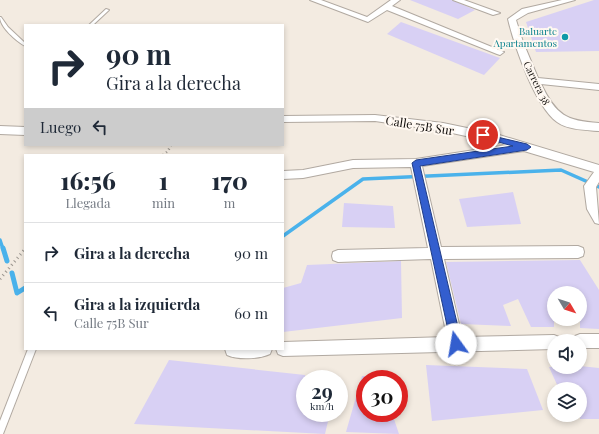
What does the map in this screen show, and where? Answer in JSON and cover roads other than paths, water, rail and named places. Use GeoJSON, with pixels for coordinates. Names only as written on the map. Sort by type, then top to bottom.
{"type":"FeatureCollection","features":[{"type":"Feature","properties":{"kind":"street"},"geometry":{"type":"LineString","coordinates":[[314,0],[368,20],[396,0]]}},
{"type":"Feature","properties":{"kind":"street"},"geometry":{"type":"LineString","coordinates":[[457,0],[496,13]]}},
{"type":"Feature","properties":{"kind":"street","name":"Carrera 38"},"geometry":{"type":"LineString","coordinates":[[571,0],[525,11],[512,19],[514,34],[535,81],[552,112],[560,119],[575,125],[599,127]]}},
{"type":"Feature","properties":{"kind":"street"},"geometry":{"type":"LineString","coordinates":[[388,7],[500,52]]}},
{"type":"Feature","properties":{"kind":"street"},"geometry":{"type":"LineString","coordinates":[[535,81],[599,87]]}},
{"type":"Feature","properties":{"kind":"street","name":"Calle 75B Sur"},"geometry":{"type":"LineString","coordinates":[[284,119],[375,118],[443,127],[496,138],[578,164],[599,169]]}},
{"type":"Feature","properties":{"kind":"street"},"geometry":{"type":"LineString","coordinates":[[0,130],[24,132]]}},
{"type":"Feature","properties":{"kind":"street"},"geometry":{"type":"LineString","coordinates":[[284,175],[303,174],[354,164],[418,173],[527,147]]}},
{"type":"Feature","properties":{"kind":"street"},"geometry":{"type":"LineString","coordinates":[[418,173],[456,344]]}},
{"type":"Feature","properties":{"kind":"street"},"geometry":{"type":"LineString","coordinates":[[594,181],[593,209],[599,219]]}},
{"type":"Feature","properties":{"kind":"street"},"geometry":{"type":"LineString","coordinates":[[338,256],[436,253],[578,252]]}},
{"type":"Feature","properties":{"kind":"street"},"geometry":{"type":"LineString","coordinates":[[587,341],[599,341]]}},
{"type":"Feature","properties":{"kind":"street"},"geometry":{"type":"LineString","coordinates":[[284,349],[547,342]]}},
{"type":"Feature","properties":{"kind":"lane"},"geometry":{"type":"LineString","coordinates":[[92,24],[107,10]]}},
{"type":"Feature","properties":{"kind":"lane"},"geometry":{"type":"LineString","coordinates":[[0,18],[6,28],[24,44]]}},
{"type":"Feature","properties":{"kind":"lane"},"geometry":{"type":"LineString","coordinates":[[0,432],[32,350]]}},
{"type":"Feature","properties":{"kind":"waterway"},"geometry":{"type":"LineString","coordinates":[[284,235],[363,179],[561,170],[599,187]]}},
{"type":"Feature","properties":{"kind":"waterway"},"geometry":{"type":"LineString","coordinates":[[0,240],[3,249]]}},
{"type":"Feature","properties":{"kind":"waterway"},"geometry":{"type":"LineString","coordinates":[[3,248],[7,261]]}},
{"type":"Feature","properties":{"kind":"waterway"},"geometry":{"type":"LineString","coordinates":[[12,273],[17,293],[24,289]]}},
{"type":"Feature","properties":{"kind":"place","name":"Baluarte Apartamentos"},"geometry":{"type":"Point","coordinates":[565,37]}}]}
